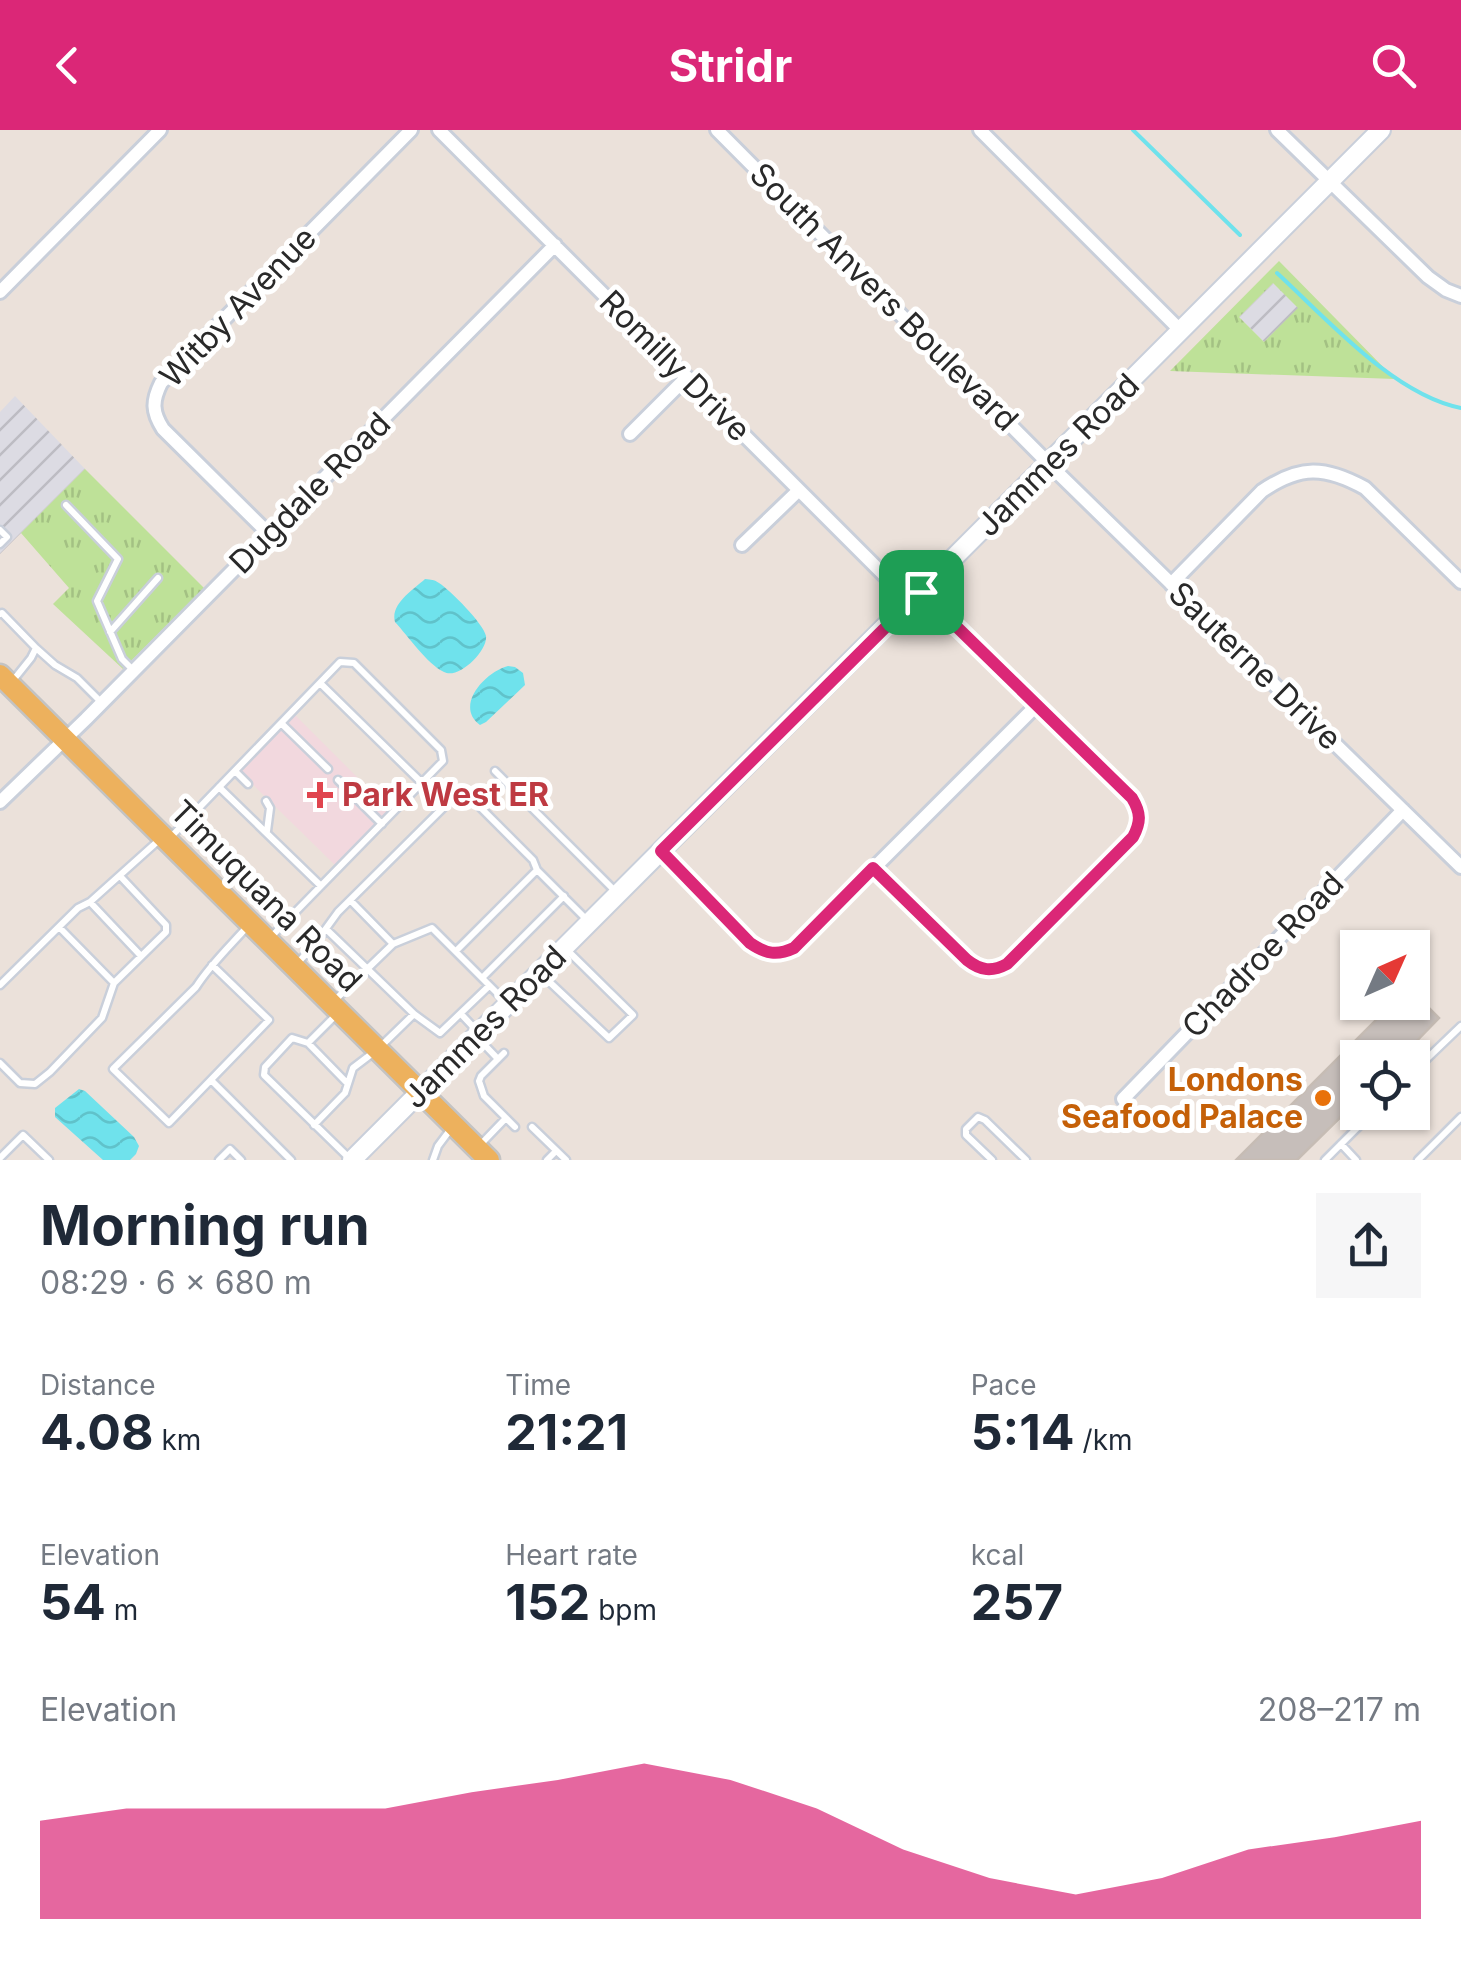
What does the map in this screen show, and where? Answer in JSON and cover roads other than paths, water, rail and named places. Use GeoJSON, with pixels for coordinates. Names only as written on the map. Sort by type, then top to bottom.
{"type":"FeatureCollection","features":[{"type":"Feature","properties":{"kind":"main road","name":"Timuquana Road"},"geometry":{"type":"LineString","coordinates":[[5,680],[483,1154]]}},
{"type":"Feature","properties":{"kind":"street"},"geometry":{"type":"LineString","coordinates":[[0,292],[160,130]]}},
{"type":"Feature","properties":{"kind":"street","name":"Witby Avenue"},"geometry":{"type":"LineString","coordinates":[[270,534],[163,429],[153,408],[154,396],[160,382],[411,130]]}},
{"type":"Feature","properties":{"kind":"street","name":"Romilly Drive"},"geometry":{"type":"LineString","coordinates":[[439,130],[799,490],[1037,706],[1132,798],[1140,816],[1133,837],[1007,964],[996,970],[976,967],[967,960],[873,868]]}},
{"type":"Feature","properties":{"kind":"street","name":"South Anvers Boulevard"},"geometry":{"type":"LineString","coordinates":[[717,130],[1050,464]]}},
{"type":"Feature","properties":{"kind":"street"},"geometry":{"type":"LineString","coordinates":[[980,130],[1181,331]]}},
{"type":"Feature","properties":{"kind":"street"},"geometry":{"type":"LineString","coordinates":[[1277,130],[1428,277],[1461,296]]}},
{"type":"Feature","properties":{"kind":"street","name":"Jammes Road"},"geometry":{"type":"LineString","coordinates":[[351,1160],[1381,130]]}},
{"type":"Feature","properties":{"kind":"street","name":"Dugdale Road"},"geometry":{"type":"LineString","coordinates":[[0,802],[555,245]]}},
{"type":"Feature","properties":{"kind":"street"},"geometry":{"type":"LineString","coordinates":[[630,434],[687,377]]}},
{"type":"Feature","properties":{"kind":"street","name":"Sauterne Drive"},"geometry":{"type":"LineString","coordinates":[[1050,464],[1461,867]]}},
{"type":"Feature","properties":{"kind":"street"},"geometry":{"type":"LineString","coordinates":[[1171,584],[1262,491],[1294,474],[1311,471],[1328,472],[1365,488],[1461,582]]}},
{"type":"Feature","properties":{"kind":"street"},"geometry":{"type":"LineString","coordinates":[[742,545],[799,490]]}},
{"type":"Feature","properties":{"kind":"street"},"geometry":{"type":"LineString","coordinates":[[661,851],[750,943],[771,954],[782,954],[794,948],[1037,706]]}},
{"type":"Feature","properties":{"kind":"street","name":"Chadroe Road"},"geometry":{"type":"LineString","coordinates":[[1122,1099],[1403,810]]}},
{"type":"Feature","properties":{"kind":"lane"},"geometry":{"type":"LineString","coordinates":[[66,505],[118,559],[97,601],[122,659],[134,671]]}},
{"type":"Feature","properties":{"kind":"lane"},"geometry":{"type":"LineString","coordinates":[[0,530],[7,537],[0,544]]}},
{"type":"Feature","properties":{"kind":"lane"},"geometry":{"type":"LineString","coordinates":[[110,632],[158,578]]}},
{"type":"Feature","properties":{"kind":"lane"},"geometry":{"type":"LineString","coordinates":[[0,614],[54,665],[78,678],[102,703]]}},
{"type":"Feature","properties":{"kind":"lane"},"geometry":{"type":"LineString","coordinates":[[5,680],[31,658],[36,648]]}},
{"type":"Feature","properties":{"kind":"lane"},"geometry":{"type":"LineString","coordinates":[[0,985],[78,908],[165,839],[220,787],[340,662],[354,663],[441,750],[443,761],[268,940]]}},
{"type":"Feature","properties":{"kind":"lane"},"geometry":{"type":"LineString","coordinates":[[320,683],[422,784]]}},
{"type":"Feature","properties":{"kind":"lane"},"geometry":{"type":"LineString","coordinates":[[282,723],[328,769]]}},
{"type":"Feature","properties":{"kind":"lane"},"geometry":{"type":"LineString","coordinates":[[495,770],[618,894]]}},
{"type":"Feature","properties":{"kind":"lane"},"geometry":{"type":"LineString","coordinates":[[235,771],[248,784]]}},
{"type":"Feature","properties":{"kind":"lane"},"geometry":{"type":"LineString","coordinates":[[338,780],[382,824]]}},
{"type":"Feature","properties":{"kind":"lane"},"geometry":{"type":"LineString","coordinates":[[220,787],[321,886]]}},
{"type":"Feature","properties":{"kind":"lane"},"geometry":{"type":"LineString","coordinates":[[294,967],[350,900],[462,788],[590,922]]}},
{"type":"Feature","properties":{"kind":"lane"},"geometry":{"type":"LineString","coordinates":[[266,801],[270,808],[266,832]]}},
{"type":"Feature","properties":{"kind":"lane"},"geometry":{"type":"LineString","coordinates":[[456,952],[537,870]]}},
{"type":"Feature","properties":{"kind":"lane"},"geometry":{"type":"LineString","coordinates":[[0,1063],[20,1083],[34,1084],[50,1072],[102,1018],[114,983],[166,932],[166,925],[120,876]]}},
{"type":"Feature","properties":{"kind":"lane"},"geometry":{"type":"LineString","coordinates":[[482,978],[564,896]]}},
{"type":"Feature","properties":{"kind":"lane"},"geometry":{"type":"LineString","coordinates":[[350,900],[393,944]]}},
{"type":"Feature","properties":{"kind":"lane"},"geometry":{"type":"LineString","coordinates":[[90,902],[141,956]]}},
{"type":"Feature","properties":{"kind":"lane"},"geometry":{"type":"LineString","coordinates":[[212,964],[269,1020],[169,1123],[114,1069],[196,987],[212,964],[251,924]]}},
{"type":"Feature","properties":{"kind":"lane"},"geometry":{"type":"LineString","coordinates":[[59,927],[114,983]]}},
{"type":"Feature","properties":{"kind":"lane"},"geometry":{"type":"LineString","coordinates":[[308,1044],[393,944],[432,928],[508,1004]]}},
{"type":"Feature","properties":{"kind":"lane"},"geometry":{"type":"LineString","coordinates":[[326,929],[414,1014],[440,1033],[489,986]]}},
{"type":"Feature","properties":{"kind":"lane"},"geometry":{"type":"LineString","coordinates":[[540,973],[609,1038],[633,1015],[564,948]]}},
{"type":"Feature","properties":{"kind":"lane"},"geometry":{"type":"LineString","coordinates":[[314,1125],[345,1094],[352,1068],[378,1050],[414,1014]]}},
{"type":"Feature","properties":{"kind":"lane"},"geometry":{"type":"LineString","coordinates":[[461,1014],[501,1056],[479,1081],[484,1096],[515,1127]]}},
{"type":"Feature","properties":{"kind":"lane"},"geometry":{"type":"LineString","coordinates":[[1430,1056],[1461,1026]]}},
{"type":"Feature","properties":{"kind":"lane"},"geometry":{"type":"LineString","coordinates":[[348,1082],[308,1044],[292,1038],[264,1067],[264,1075],[351,1160]]}},
{"type":"Feature","properties":{"kind":"lane"},"geometry":{"type":"LineString","coordinates":[[211,1080],[292,1160]]}},
{"type":"Feature","properties":{"kind":"lane"},"geometry":{"type":"LineString","coordinates":[[992,1160],[966,1134],[978,1117],[1026,1160]]}},
{"type":"Feature","properties":{"kind":"lane"},"geometry":{"type":"LineString","coordinates":[[1418,1160],[1461,1117]]}},
{"type":"Feature","properties":{"kind":"lane"},"geometry":{"type":"LineString","coordinates":[[483,1154],[506,1118]]}},
{"type":"Feature","properties":{"kind":"lane"},"geometry":{"type":"LineString","coordinates":[[433,1160],[454,1125]]}},
{"type":"Feature","properties":{"kind":"lane"},"geometry":{"type":"LineString","coordinates":[[532,1127],[566,1160]]}},
{"type":"Feature","properties":{"kind":"lane"},"geometry":{"type":"LineString","coordinates":[[1325,1160],[1355,1130]]}},
{"type":"Feature","properties":{"kind":"lane"},"geometry":{"type":"LineString","coordinates":[[0,1158],[24,1135],[49,1160]]}},
{"type":"Feature","properties":{"kind":"lane"},"geometry":{"type":"LineString","coordinates":[[1341,1144],[1356,1160]]}},
{"type":"Feature","properties":{"kind":"lane"},"geometry":{"type":"LineString","coordinates":[[220,1160],[230,1149],[241,1160]]}},
{"type":"Feature","properties":{"kind":"lane"},"geometry":{"type":"LineString","coordinates":[[547,1160],[556,1151]]}},
{"type":"Feature","properties":{"kind":"water"},"geometry":{"type":"Polygon","coordinates":[[[425,579],[437,582],[451,593],[486,636],[477,656],[457,672],[438,668],[395,622],[399,603],[425,579]]]}},
{"type":"Feature","properties":{"kind":"water"},"geometry":{"type":"Polygon","coordinates":[[[508,666],[523,673],[525,685],[480,725],[470,709],[471,700],[482,682],[508,666]]]}},
{"type":"Feature","properties":{"kind":"water"},"geometry":{"type":"Polygon","coordinates":[[[79,1089],[134,1137],[139,1146],[130,1160],[103,1160],[55,1117],[55,1108],[79,1089]]]}},
{"type":"Feature","properties":{"kind":"waterway"},"geometry":{"type":"LineString","coordinates":[[1133,130],[1240,235]]}},
{"type":"Feature","properties":{"kind":"waterway"},"geometry":{"type":"LineString","coordinates":[[1277,273],[1387,372],[1411,388],[1461,408]]}},
{"type":"Feature","properties":{"kind":"place","name":"Park West ER"},"geometry":{"type":"Point","coordinates":[320,795]}},
{"type":"Feature","properties":{"kind":"place","name":"Londons Seafood Palace"},"geometry":{"type":"Point","coordinates":[1323,1098]}}]}
